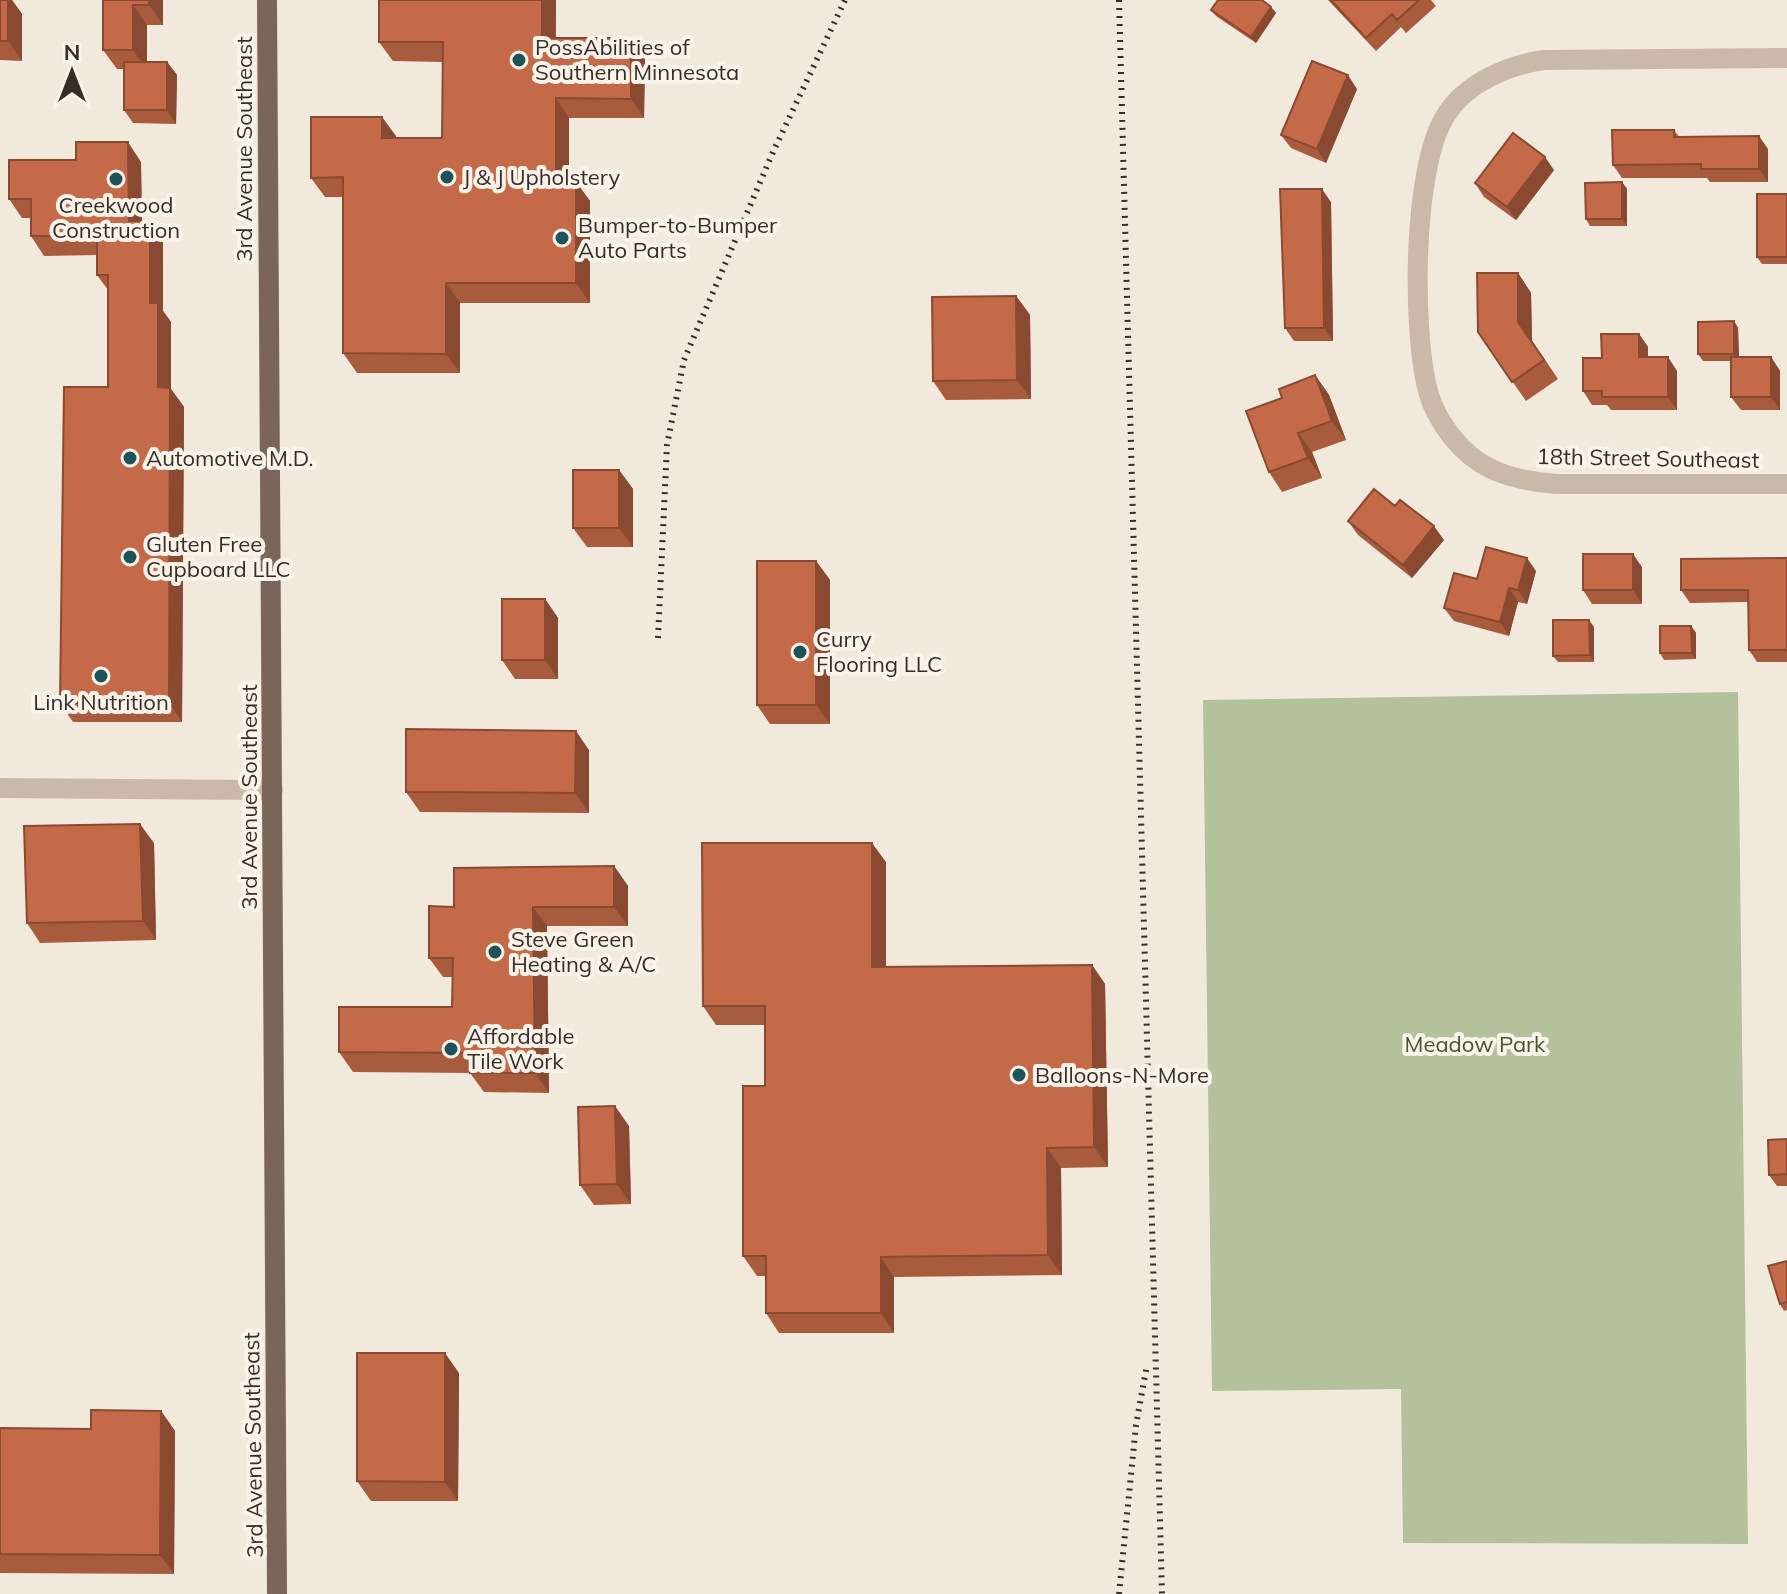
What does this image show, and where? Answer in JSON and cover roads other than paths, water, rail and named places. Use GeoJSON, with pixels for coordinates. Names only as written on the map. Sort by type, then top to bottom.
{"type":"FeatureCollection","features":[{"type":"Feature","properties":{"kind":"main road","name":"3rd Avenue Southeast"},"geometry":{"type":"LineString","coordinates":[[267,0],[277,1594]]}},
{"type":"Feature","properties":{"kind":"street","name":"18th Street Southeast"},"geometry":{"type":"LineString","coordinates":[[1787,58],[1557,59],[1513,67],[1479,84],[1448,112],[1427,155],[1420,212],[1423,354],[1433,407],[1461,448],[1487,467],[1518,480],[1556,484],[1787,484]]}},
{"type":"Feature","properties":{"kind":"street"},"geometry":{"type":"LineString","coordinates":[[0,788],[273,790]]}},
{"type":"Feature","properties":{"kind":"railway"},"geometry":{"type":"LineString","coordinates":[[658,638],[667,445],[684,360],[773,152],[845,0]]}},
{"type":"Feature","properties":{"kind":"railway"},"geometry":{"type":"LineString","coordinates":[[1119,0],[1162,1594]]}},
{"type":"Feature","properties":{"kind":"railway"},"geometry":{"type":"LineString","coordinates":[[1119,1594],[1136,1425],[1147,1365]]}},
{"type":"Feature","properties":{"kind":"place","name":"PossAbilities of Southern Minnesota"},"geometry":{"type":"Point","coordinates":[519,60]}},
{"type":"Feature","properties":{"kind":"place","name":"J & J Upholstery"},"geometry":{"type":"Point","coordinates":[447,177]}},
{"type":"Feature","properties":{"kind":"place","name":"Creekwood Construction"},"geometry":{"type":"Point","coordinates":[116,179]}},
{"type":"Feature","properties":{"kind":"place","name":"Bumper-to-Bumper Auto Parts"},"geometry":{"type":"Point","coordinates":[562,238]}},
{"type":"Feature","properties":{"kind":"place","name":"Automotive M.D."},"geometry":{"type":"Point","coordinates":[130,458]}},
{"type":"Feature","properties":{"kind":"place","name":"Gluten Free Cupboard LLC"},"geometry":{"type":"Point","coordinates":[130,557]}},
{"type":"Feature","properties":{"kind":"place","name":"Curry Flooring LLC"},"geometry":{"type":"Point","coordinates":[800,652]}},
{"type":"Feature","properties":{"kind":"place","name":"Link Nutrition"},"geometry":{"type":"Point","coordinates":[101,676]}},
{"type":"Feature","properties":{"kind":"place","name":"Steve Green Heating & A/C"},"geometry":{"type":"Point","coordinates":[495,952]}},
{"type":"Feature","properties":{"kind":"place","name":"Affordable Tile Work"},"geometry":{"type":"Point","coordinates":[451,1049]}},
{"type":"Feature","properties":{"kind":"place","name":"Balloons-N-More"},"geometry":{"type":"Point","coordinates":[1019,1075]}},
{"type":"Feature","properties":{"kind":"park label","name":"Meadow Park"},"geometry":{"type":"Point","coordinates":[1475,1044]}}]}
